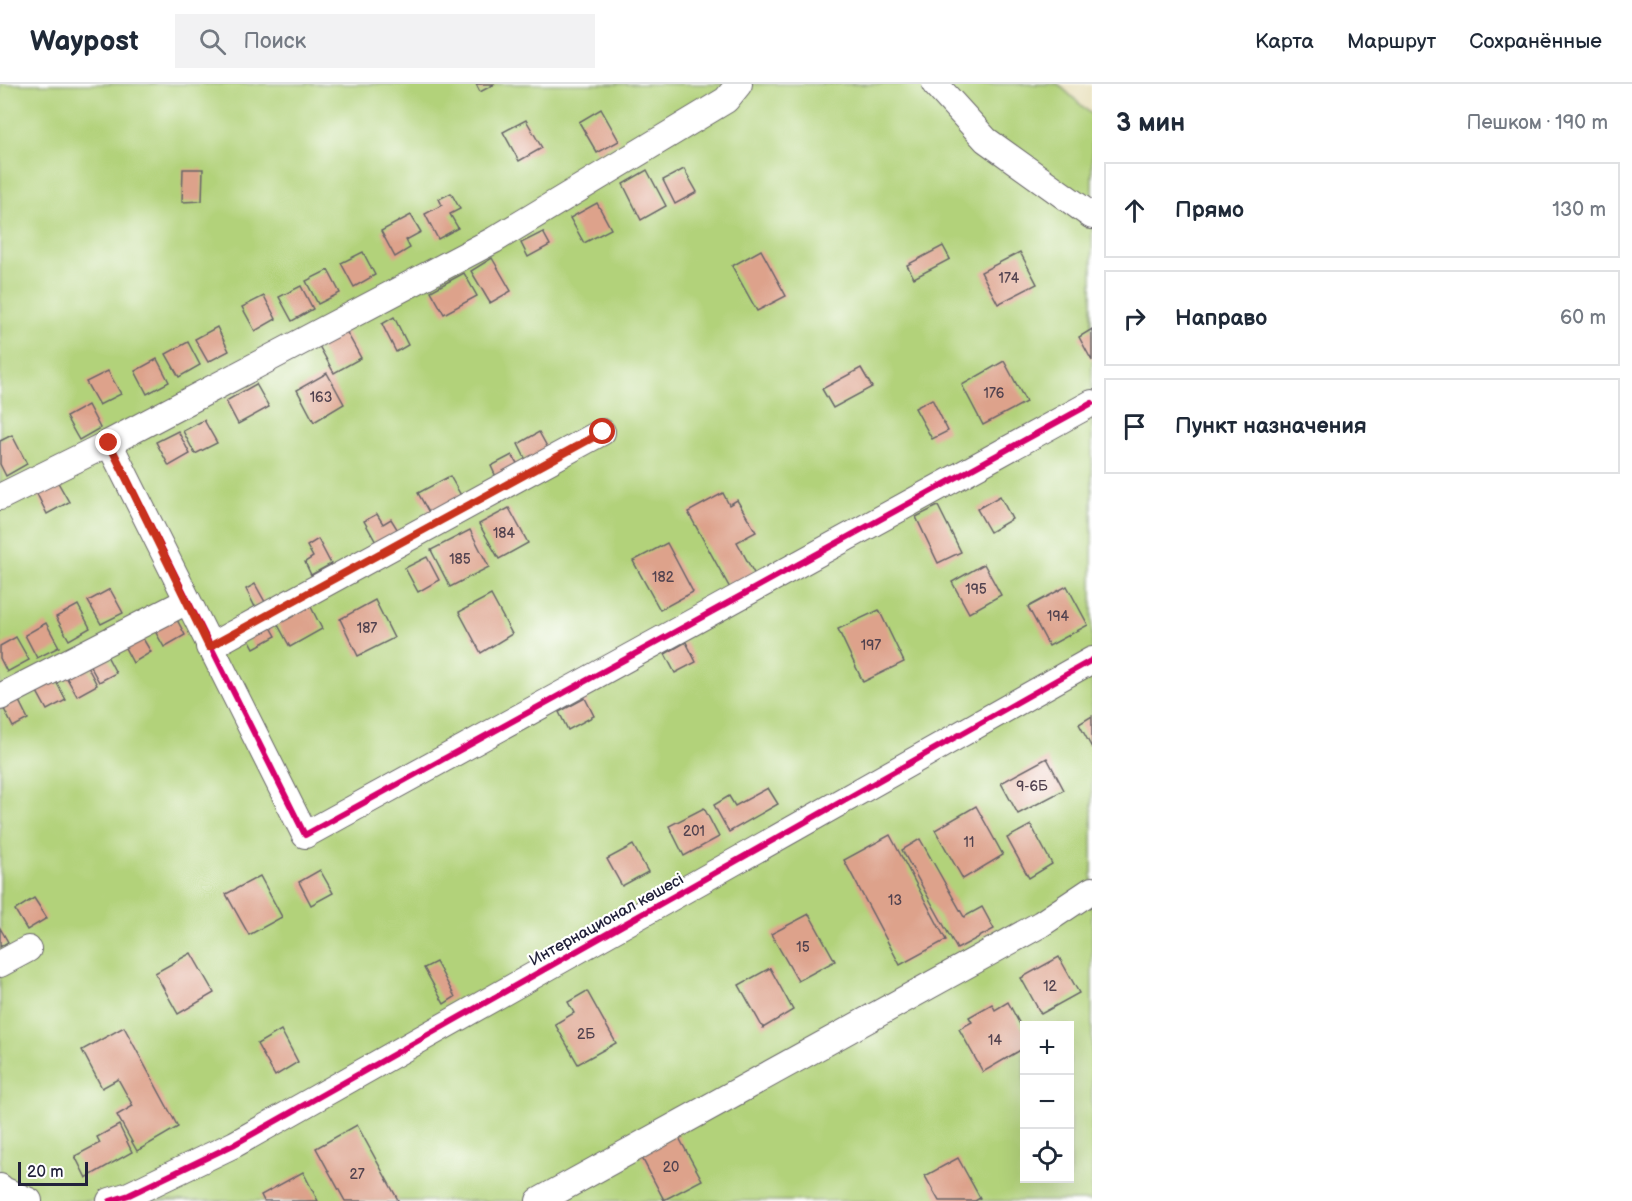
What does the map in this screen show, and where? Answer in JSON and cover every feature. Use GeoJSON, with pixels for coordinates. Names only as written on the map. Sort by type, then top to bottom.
{"type":"FeatureCollection","features":[{"type":"Feature","properties":{"kind":"street"},"geometry":{"type":"LineString","coordinates":[[0,497],[109,443],[494,240],[726,100],[739,84]]}},
{"type":"Feature","properties":{"kind":"street"},"geometry":{"type":"LineString","coordinates":[[935,84],[986,141],[1092,216]]}},
{"type":"Feature","properties":{"kind":"street"},"geometry":{"type":"LineString","coordinates":[[109,443],[304,835],[1092,403]]}},
{"type":"Feature","properties":{"kind":"street"},"geometry":{"type":"LineString","coordinates":[[209,647],[603,432]]}},
{"type":"Feature","properties":{"kind":"street"},"geometry":{"type":"LineString","coordinates":[[0,698],[187,601]]}},
{"type":"Feature","properties":{"kind":"street","name":"Интернационал көшесі"},"geometry":{"type":"LineString","coordinates":[[120,1198],[235,1144],[1092,660]]}},
{"type":"Feature","properties":{"kind":"street"},"geometry":{"type":"LineString","coordinates":[[539,1201],[1041,924],[1092,890]]}},
{"type":"Feature","properties":{"kind":"street"},"geometry":{"type":"LineString","coordinates":[[0,964],[28,949]]}},
{"type":"Feature","properties":{"kind":"street"},"geometry":{"type":"LineString","coordinates":[[0,1187],[29,1201]]}},
{"type":"Feature","properties":{"kind":"green space"},"geometry":{"type":"Polygon","coordinates":[[[0,84],[1058,84],[1092,115],[1092,1201],[0,1201],[0,84]]]}},
{"type":"Feature","properties":{"kind":"building"},"geometry":{"type":"Polygon","coordinates":[[[476,84],[495,84],[480,92],[476,84]]]}},
{"type":"Feature","properties":{"kind":"building"},"geometry":{"type":"Polygon","coordinates":[[[601,109],[619,141],[597,153],[579,122],[601,109]]]}},
{"type":"Feature","properties":{"kind":"building"},"geometry":{"type":"Polygon","coordinates":[[[526,120],[542,148],[519,161],[503,132],[526,120]]]}},
{"type":"Feature","properties":{"kind":"building"},"geometry":{"type":"Polygon","coordinates":[[[183,169],[203,169],[202,201],[182,202],[183,169]]]}},
{"type":"Feature","properties":{"kind":"building"},"geometry":{"type":"Polygon","coordinates":[[[684,169],[697,192],[675,204],[663,180],[684,169]]]}},
{"type":"Feature","properties":{"kind":"building"},"geometry":{"type":"Polygon","coordinates":[[[647,170],[666,206],[641,220],[623,184],[647,170]]]}},
{"type":"Feature","properties":{"kind":"building"},"geometry":{"type":"Polygon","coordinates":[[[451,193],[460,209],[450,214],[458,228],[438,239],[425,214],[442,205],[439,199],[451,193]]]}},
{"type":"Feature","properties":{"kind":"building"},"geometry":{"type":"Polygon","coordinates":[[[597,203],[611,229],[584,243],[570,218],[597,203]]]}},
{"type":"Feature","properties":{"kind":"building"},"geometry":{"type":"Polygon","coordinates":[[[411,215],[421,232],[406,240],[410,248],[395,257],[381,231],[411,215]]]}},
{"type":"Feature","properties":{"kind":"building"},"geometry":{"type":"Polygon","coordinates":[[[543,232],[550,245],[528,257],[521,243],[543,232]]]}},
{"type":"Feature","properties":{"kind":"building"},"geometry":{"type":"Polygon","coordinates":[[[943,246],[950,259],[914,278],[907,265],[943,246]]]}},
{"type":"Feature","properties":{"kind":"building"},"geometry":{"type":"Polygon","coordinates":[[[761,250],[786,296],[757,311],[732,266],[761,250]]]}},
{"type":"Feature","properties":{"kind":"building"},"geometry":{"type":"Polygon","coordinates":[[[363,252],[375,275],[354,287],[341,263],[363,252]]]}},
{"type":"Feature","properties":{"kind":"building"},"geometry":{"type":"Polygon","coordinates":[[[1020,252],[1037,284],[998,304],[981,272],[1020,252]]]}},
{"type":"Feature","properties":{"kind":"building"},"geometry":{"type":"Polygon","coordinates":[[[492,258],[511,291],[490,303],[471,271],[492,258]]]}},
{"type":"Feature","properties":{"kind":"building"},"geometry":{"type":"Polygon","coordinates":[[[328,270],[340,293],[318,304],[306,281],[328,270]]]}},
{"type":"Feature","properties":{"kind":"building"},"geometry":{"type":"Polygon","coordinates":[[[464,273],[477,296],[444,314],[431,291],[464,273]]]}},
{"type":"Feature","properties":{"kind":"building"},"geometry":{"type":"Polygon","coordinates":[[[301,286],[313,309],[292,321],[279,297],[301,286]]]}},
{"type":"Feature","properties":{"kind":"building"},"geometry":{"type":"Polygon","coordinates":[[[264,296],[276,319],[255,331],[242,307],[264,296]]]}},
{"type":"Feature","properties":{"kind":"building"},"geometry":{"type":"Polygon","coordinates":[[[394,317],[408,345],[396,352],[382,324],[394,317]]]}},
{"type":"Feature","properties":{"kind":"building"},"geometry":{"type":"Polygon","coordinates":[[[217,327],[229,351],[208,362],[195,339],[217,327]]]}},
{"type":"Feature","properties":{"kind":"building"},"geometry":{"type":"Polygon","coordinates":[[[345,329],[361,358],[334,373],[318,344],[345,329]]]}},
{"type":"Feature","properties":{"kind":"building"},"geometry":{"type":"Polygon","coordinates":[[[1092,329],[1092,361],[1079,337],[1092,329]]]}},
{"type":"Feature","properties":{"kind":"building"},"geometry":{"type":"Polygon","coordinates":[[[188,342],[200,365],[179,377],[166,354],[188,342]]]}},
{"type":"Feature","properties":{"kind":"building"},"geometry":{"type":"Polygon","coordinates":[[[157,359],[169,382],[147,394],[135,371],[157,359]]]}},
{"type":"Feature","properties":{"kind":"building"},"geometry":{"type":"Polygon","coordinates":[[[1004,361],[1026,402],[983,425],[962,385],[1004,361]]]}},
{"type":"Feature","properties":{"kind":"building"},"geometry":{"type":"Polygon","coordinates":[[[861,368],[872,387],[833,408],[822,389],[861,368]]]}},
{"type":"Feature","properties":{"kind":"building"},"geometry":{"type":"Polygon","coordinates":[[[108,371],[121,394],[99,405],[86,382],[108,371]]]}},
{"type":"Feature","properties":{"kind":"building"},"geometry":{"type":"Polygon","coordinates":[[[327,373],[344,404],[314,422],[297,390],[327,373]]]}},
{"type":"Feature","properties":{"kind":"building"},"geometry":{"type":"Polygon","coordinates":[[[256,384],[269,407],[238,424],[226,401],[256,384]]]}},
{"type":"Feature","properties":{"kind":"building"},"geometry":{"type":"Polygon","coordinates":[[[932,399],[948,431],[932,439],[915,408],[932,399]]]}},
{"type":"Feature","properties":{"kind":"building"},"geometry":{"type":"Polygon","coordinates":[[[88,405],[100,428],[79,440],[66,417],[88,405]]]}},
{"type":"Feature","properties":{"kind":"building"},"geometry":{"type":"Polygon","coordinates":[[[204,420],[217,443],[195,454],[183,431],[204,420]]]}},
{"type":"Feature","properties":{"kind":"building"},"geometry":{"type":"Polygon","coordinates":[[[178,431],[190,454],[169,466],[156,442],[178,431]]]}},
{"type":"Feature","properties":{"kind":"building"},"geometry":{"type":"Polygon","coordinates":[[[539,432],[550,452],[528,464],[518,444],[539,432]]]}},
{"type":"Feature","properties":{"kind":"building"},"geometry":{"type":"Polygon","coordinates":[[[12,435],[27,464],[6,476],[0,464],[0,441],[12,435]]]}},
{"type":"Feature","properties":{"kind":"building"},"geometry":{"type":"Polygon","coordinates":[[[512,455],[520,468],[498,481],[491,466],[512,455]]]}},
{"type":"Feature","properties":{"kind":"building"},"geometry":{"type":"Polygon","coordinates":[[[450,476],[463,499],[431,516],[418,493],[450,476]]]}},
{"type":"Feature","properties":{"kind":"building"},"geometry":{"type":"Polygon","coordinates":[[[56,479],[69,502],[47,514],[35,490],[56,479]]]}},
{"type":"Feature","properties":{"kind":"building"},"geometry":{"type":"Polygon","coordinates":[[[723,493],[729,505],[737,500],[756,532],[737,542],[756,577],[731,590],[688,512],[723,493]]]}},
{"type":"Feature","properties":{"kind":"building"},"geometry":{"type":"Polygon","coordinates":[[[1000,496],[1012,519],[990,532],[977,509],[1000,496]]]}},
{"type":"Feature","properties":{"kind":"building"},"geometry":{"type":"Polygon","coordinates":[[[938,506],[961,552],[938,563],[916,517],[938,506]]]}},
{"type":"Feature","properties":{"kind":"building"},"geometry":{"type":"Polygon","coordinates":[[[509,508],[528,543],[499,559],[479,524],[509,508]]]}},
{"type":"Feature","properties":{"kind":"building"},"geometry":{"type":"Polygon","coordinates":[[[377,514],[383,524],[391,519],[399,532],[377,544],[364,521],[377,514]]]}},
{"type":"Feature","properties":{"kind":"building"},"geometry":{"type":"Polygon","coordinates":[[[470,530],[489,567],[450,587],[431,550],[470,530]]]}},
{"type":"Feature","properties":{"kind":"building"},"geometry":{"type":"Polygon","coordinates":[[[318,539],[331,564],[311,575],[305,562],[313,557],[307,546],[318,539]]]}},
{"type":"Feature","properties":{"kind":"building"},"geometry":{"type":"Polygon","coordinates":[[[667,543],[693,592],[660,610],[633,561],[667,543]]]}},
{"type":"Feature","properties":{"kind":"building"},"geometry":{"type":"Polygon","coordinates":[[[427,557],[439,580],[418,592],[405,568],[427,557]]]}},
{"type":"Feature","properties":{"kind":"building"},"geometry":{"type":"Polygon","coordinates":[[[984,564],[1001,595],[969,613],[952,582],[984,564]]]}},
{"type":"Feature","properties":{"kind":"building"},"geometry":{"type":"Polygon","coordinates":[[[255,584],[265,602],[255,607],[246,589],[255,584]]]}},
{"type":"Feature","properties":{"kind":"building"},"geometry":{"type":"Polygon","coordinates":[[[1067,586],[1088,625],[1049,646],[1028,607],[1067,586]]]}},
{"type":"Feature","properties":{"kind":"building"},"geometry":{"type":"Polygon","coordinates":[[[110,589],[123,613],[101,624],[88,601],[110,589]]]}},
{"type":"Feature","properties":{"kind":"building"},"geometry":{"type":"Polygon","coordinates":[[[491,595],[512,634],[481,653],[459,612],[491,595]]]}},
{"type":"Feature","properties":{"kind":"building"},"geometry":{"type":"Polygon","coordinates":[[[375,600],[394,638],[358,656],[340,619],[375,600]]]}},
{"type":"Feature","properties":{"kind":"building"},"geometry":{"type":"Polygon","coordinates":[[[78,605],[90,628],[69,640],[56,617],[78,605]]]}},
{"type":"Feature","properties":{"kind":"building"},"geometry":{"type":"Polygon","coordinates":[[[310,605],[322,629],[290,647],[277,623],[310,605]]]}},
{"type":"Feature","properties":{"kind":"building"},"geometry":{"type":"Polygon","coordinates":[[[879,610],[904,662],[863,682],[838,629],[879,610]]]}},
{"type":"Feature","properties":{"kind":"building"},"geometry":{"type":"Polygon","coordinates":[[[173,612],[185,635],[164,647],[151,624],[173,612]]]}},
{"type":"Feature","properties":{"kind":"building"},"geometry":{"type":"Polygon","coordinates":[[[268,622],[276,636],[254,648],[246,633],[268,622]]]}},
{"type":"Feature","properties":{"kind":"building"},"geometry":{"type":"Polygon","coordinates":[[[46,623],[59,647],[37,658],[25,635],[46,623]]]}},
{"type":"Feature","properties":{"kind":"building"},"geometry":{"type":"Polygon","coordinates":[[[139,632],[151,652],[133,663],[122,642],[139,632]]]}},
{"type":"Feature","properties":{"kind":"building"},"geometry":{"type":"Polygon","coordinates":[[[16,637],[29,660],[7,672],[0,658],[0,646],[16,637]]]}},
{"type":"Feature","properties":{"kind":"building"},"geometry":{"type":"Polygon","coordinates":[[[686,642],[696,662],[675,673],[665,654],[686,642]]]}},
{"type":"Feature","properties":{"kind":"building"},"geometry":{"type":"Polygon","coordinates":[[[105,652],[116,673],[99,682],[88,662],[105,652]]]}},
{"type":"Feature","properties":{"kind":"building"},"geometry":{"type":"Polygon","coordinates":[[[85,662],[97,685],[77,696],[64,673],[85,662]]]}},
{"type":"Feature","properties":{"kind":"building"},"geometry":{"type":"Polygon","coordinates":[[[54,678],[66,700],[47,710],[35,688],[54,678]]]}},
{"type":"Feature","properties":{"kind":"building"},"geometry":{"type":"Polygon","coordinates":[[[585,698],[594,716],[568,730],[559,712],[585,698]]]}},
{"type":"Feature","properties":{"kind":"building"},"geometry":{"type":"Polygon","coordinates":[[[18,699],[28,719],[13,727],[3,707],[18,699]]]}},
{"type":"Feature","properties":{"kind":"building"},"geometry":{"type":"Polygon","coordinates":[[[1092,716],[1092,748],[1079,724],[1092,716]]]}},
{"type":"Feature","properties":{"kind":"building"},"geometry":{"type":"Polygon","coordinates":[[[1047,758],[1064,790],[1018,814],[1001,783],[1047,758]]]}},
{"type":"Feature","properties":{"kind":"building"},"geometry":{"type":"Polygon","coordinates":[[[768,788],[778,804],[729,832],[714,805],[729,796],[735,806],[768,788]]]}},
{"type":"Feature","properties":{"kind":"building"},"geometry":{"type":"Polygon","coordinates":[[[976,806],[1003,855],[963,879],[935,830],[976,806]]]}},
{"type":"Feature","properties":{"kind":"building"},"geometry":{"type":"Polygon","coordinates":[[[704,808],[719,837],[684,856],[669,826],[704,808]]]}},
{"type":"Feature","properties":{"kind":"building"},"geometry":{"type":"Polygon","coordinates":[[[1031,825],[1052,864],[1029,878],[1007,838],[1031,825]]]}},
{"type":"Feature","properties":{"kind":"building"},"geometry":{"type":"Polygon","coordinates":[[[890,835],[946,940],[900,965],[844,860],[890,835]]]}},
{"type":"Feature","properties":{"kind":"building"},"geometry":{"type":"Polygon","coordinates":[[[920,839],[964,917],[982,907],[994,929],[957,949],[902,850],[920,839]]]}},
{"type":"Feature","properties":{"kind":"building"},"geometry":{"type":"Polygon","coordinates":[[[633,845],[648,872],[622,886],[607,859],[633,845]]]}},
{"type":"Feature","properties":{"kind":"building"},"geometry":{"type":"Polygon","coordinates":[[[320,870],[333,893],[311,905],[299,882],[320,870]]]}},
{"type":"Feature","properties":{"kind":"building"},"geometry":{"type":"Polygon","coordinates":[[[260,876],[282,917],[249,935],[226,894],[260,876]]]}},
{"type":"Feature","properties":{"kind":"building"},"geometry":{"type":"Polygon","coordinates":[[[34,898],[47,918],[27,930],[15,910],[34,898]]]}},
{"type":"Feature","properties":{"kind":"building"},"geometry":{"type":"Polygon","coordinates":[[[809,914],[835,961],[798,981],[771,934],[809,914]]]}},
{"type":"Feature","properties":{"kind":"building"},"geometry":{"type":"Polygon","coordinates":[[[0,928],[8,942],[0,947],[0,928]]]}},
{"type":"Feature","properties":{"kind":"building"},"geometry":{"type":"Polygon","coordinates":[[[191,953],[214,993],[178,1014],[155,973],[191,953]]]}},
{"type":"Feature","properties":{"kind":"building"},"geometry":{"type":"Polygon","coordinates":[[[1059,957],[1079,993],[1041,1014],[1021,978],[1059,957]]]}},
{"type":"Feature","properties":{"kind":"building"},"geometry":{"type":"Polygon","coordinates":[[[436,962],[455,997],[444,1004],[424,968],[436,962]]]}},
{"type":"Feature","properties":{"kind":"building"},"geometry":{"type":"Polygon","coordinates":[[[770,968],[793,1010],[763,1028],[739,985],[770,968]]]}},
{"type":"Feature","properties":{"kind":"building"},"geometry":{"type":"Polygon","coordinates":[[[587,991],[616,1043],[578,1064],[555,1024],[574,1013],[568,1002],[587,991]]]}},
{"type":"Feature","properties":{"kind":"building"},"geometry":{"type":"Polygon","coordinates":[[[1008,1002],[1020,1024],[1020,1050],[983,1072],[959,1029],[972,1022],[969,1017],[992,1004],[995,1010],[1008,1002]]]}},
{"type":"Feature","properties":{"kind":"building"},"geometry":{"type":"Polygon","coordinates":[[[124,1027],[178,1127],[137,1151],[117,1115],[133,1106],[118,1079],[102,1088],[82,1050],[124,1027]]]}},
{"type":"Feature","properties":{"kind":"building"},"geometry":{"type":"Polygon","coordinates":[[[281,1030],[298,1062],[275,1076],[257,1044],[281,1030]]]}},
{"type":"Feature","properties":{"kind":"building"},"geometry":{"type":"Polygon","coordinates":[[[119,1125],[132,1152],[86,1178],[75,1156],[100,1143],[97,1137],[119,1125]]]}},
{"type":"Feature","properties":{"kind":"building"},"geometry":{"type":"Polygon","coordinates":[[[357,1125],[398,1200],[345,1201],[316,1148],[357,1125]]]}},
{"type":"Feature","properties":{"kind":"building"},"geometry":{"type":"Polygon","coordinates":[[[677,1134],[702,1180],[664,1200],[640,1154],[677,1134]]]}},
{"type":"Feature","properties":{"kind":"building"},"geometry":{"type":"Polygon","coordinates":[[[958,1158],[980,1198],[975,1201],[939,1201],[925,1176],[958,1158]]]}},
{"type":"Feature","properties":{"kind":"building"},"geometry":{"type":"Polygon","coordinates":[[[303,1172],[318,1201],[264,1201],[261,1195],[303,1172]]]}},
{"type":"Feature","properties":{"kind":"cycle path"},"geometry":{"type":"LineString","coordinates":[[109,443],[305,835],[1092,403]]}},
{"type":"Feature","properties":{"kind":"cycle path"},"geometry":{"type":"LineString","coordinates":[[110,1201],[129,1195],[235,1144],[1092,660]]}},
{"type":"Feature","properties":{"kind":"route"},"geometry":{"type":"LineString","coordinates":[[109,443],[209,647],[603,432]]}}]}
